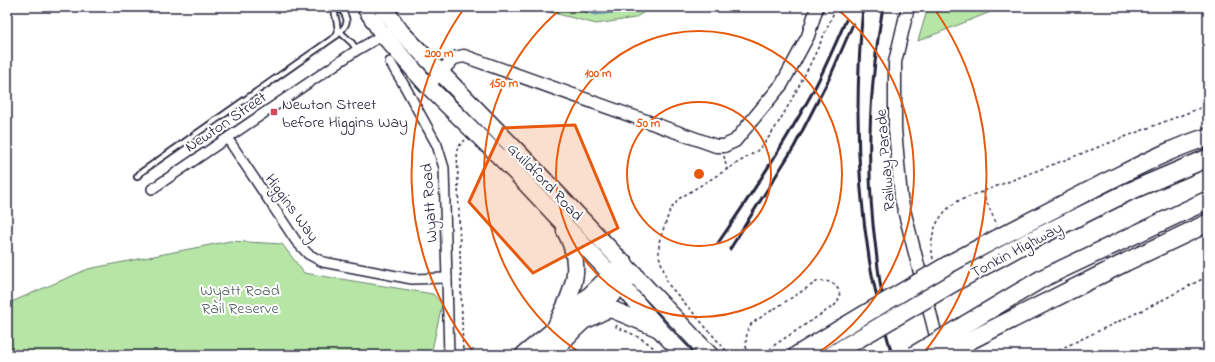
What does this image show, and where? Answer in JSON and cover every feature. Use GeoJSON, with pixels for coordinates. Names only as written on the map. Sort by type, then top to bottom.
{"type":"FeatureCollection","features":[{"type":"Feature","properties":{"kind":"highway","name":"Guildford Road"},"geometry":{"type":"LineString","coordinates":[[365,7],[383,35],[428,86],[514,171],[684,355]]}},
{"type":"Feature","properties":{"kind":"highway","name":"Guildford Road"},"geometry":{"type":"LineString","coordinates":[[383,7],[401,32],[629,268],[710,355]]}},
{"type":"Feature","properties":{"kind":"highway"},"geometry":{"type":"LineString","coordinates":[[797,355],[951,263],[1024,223],[1143,164],[1208,137]]}},
{"type":"Feature","properties":{"kind":"highway","name":"Tonkin Highway"},"geometry":{"type":"LineString","coordinates":[[832,355],[955,282],[1028,242],[1128,192],[1208,158]]}},
{"type":"Feature","properties":{"kind":"highway"},"geometry":{"type":"LineString","coordinates":[[944,355],[969,332],[1043,278],[1208,200]]}},
{"type":"Feature","properties":{"kind":"highway"},"geometry":{"type":"LineString","coordinates":[[553,331],[570,294],[576,270],[573,248],[555,215]]}},
{"type":"Feature","properties":{"kind":"highway"},"geometry":{"type":"LineString","coordinates":[[914,355],[1126,262],[1208,223]]}},
{"type":"Feature","properties":{"kind":"highway"},"geometry":{"type":"LineString","coordinates":[[549,355],[573,330],[584,321],[629,268]]}},
{"type":"Feature","properties":{"kind":"highway"},"geometry":{"type":"LineString","coordinates":[[524,355],[617,281]]}},
{"type":"Feature","properties":{"kind":"highway"},"geometry":{"type":"LineString","coordinates":[[584,321],[611,309],[660,330]]}},
{"type":"Feature","properties":{"kind":"street"},"geometry":{"type":"LineString","coordinates":[[428,86],[454,58],[464,56],[716,146],[724,146],[735,141],[782,84],[808,36],[818,7]]}},
{"type":"Feature","properties":{"kind":"street","name":"Railway Parade"},"geometry":{"type":"LineString","coordinates":[[908,7],[895,62],[895,129],[901,198],[941,355]]}},
{"type":"Feature","properties":{"kind":"street","name":"Newton Street"},"geometry":{"type":"LineString","coordinates":[[152,189],[396,25]]}},
{"type":"Feature","properties":{"kind":"street","name":"Wyatt Road"},"geometry":{"type":"LineString","coordinates":[[390,62],[437,145],[444,168],[449,355]]}},
{"type":"Feature","properties":{"kind":"street","name":"Higgins Way"},"geometry":{"type":"LineString","coordinates":[[228,139],[296,240],[308,254],[323,262],[359,270],[412,278],[447,278]]}},
{"type":"Feature","properties":{"kind":"lane"},"geometry":{"type":"LineString","coordinates":[[334,7],[338,33],[352,43],[357,50]]}},
{"type":"Feature","properties":{"kind":"lane"},"geometry":{"type":"LineString","coordinates":[[137,177],[140,173],[338,33],[347,24],[348,19],[339,7]]}},
{"type":"Feature","properties":{"kind":"path"},"geometry":{"type":"LineString","coordinates":[[730,355],[668,284],[659,256],[659,242],[670,210],[680,198],[757,151],[775,129],[817,50],[836,7]]}},
{"type":"Feature","properties":{"kind":"path"},"geometry":{"type":"LineString","coordinates":[[933,264],[931,249],[934,228],[948,207],[958,201],[1208,105]]}},
{"type":"Feature","properties":{"kind":"path"},"geometry":{"type":"LineString","coordinates":[[463,355],[457,148],[465,140]]}},
{"type":"Feature","properties":{"kind":"path"},"geometry":{"type":"LineString","coordinates":[[724,146],[724,160],[727,170]]}},
{"type":"Feature","properties":{"kind":"path"},"geometry":{"type":"LineString","coordinates":[[982,192],[999,230]]}},
{"type":"Feature","properties":{"kind":"path"},"geometry":{"type":"LineString","coordinates":[[1048,355],[1149,307],[1208,276]]}},
{"type":"Feature","properties":{"kind":"path"},"geometry":{"type":"LineString","coordinates":[[746,355],[746,333],[752,323],[818,281],[825,280],[834,284],[840,297],[835,305],[773,346],[767,355]]}},
{"type":"Feature","properties":{"kind":"path"},"geometry":{"type":"LineString","coordinates":[[622,313],[616,327],[637,335],[650,343],[662,355]]}},
{"type":"Feature","properties":{"kind":"highlighted area"},"geometry":{"type":"Polygon","coordinates":[[[575,125],[618,228],[533,273],[469,202],[503,128],[575,125]]]}},
{"type":"Feature","properties":{"kind":"green space"},"geometry":{"type":"Polygon","coordinates":[[[540,7],[652,7],[635,18],[596,24],[550,12],[540,7]]]}},
{"type":"Feature","properties":{"kind":"green space"},"geometry":{"type":"Polygon","coordinates":[[[928,7],[1003,7],[918,41],[928,7]]]}},
{"type":"Feature","properties":{"kind":"green space","name":"Wyatt Road Rail Reserve"},"geometry":{"type":"Polygon","coordinates":[[[230,241],[282,244],[304,273],[433,294],[442,304],[431,355],[7,355],[7,305],[9,303],[88,269],[230,241]]]}},
{"type":"Feature","properties":{"kind":"waterway"},"geometry":{"type":"LineString","coordinates":[[575,7],[595,14],[631,10],[636,7]]}},
{"type":"Feature","properties":{"kind":"railway"},"geometry":{"type":"LineString","coordinates":[[863,7],[860,39],[858,104],[858,136],[862,200],[865,232],[872,275],[892,355]]}},
{"type":"Feature","properties":{"kind":"railway"},"geometry":{"type":"LineString","coordinates":[[883,7],[874,67],[870,128],[870,189],[879,274],[886,313]]}},
{"type":"Feature","properties":{"kind":"railway"},"geometry":{"type":"LineString","coordinates":[[718,243],[743,207],[811,95],[846,20]]}},
{"type":"Feature","properties":{"kind":"railway"},"geometry":{"type":"LineString","coordinates":[[730,249],[794,147],[830,77],[853,24]]}},
{"type":"Feature","properties":{"kind":"place","name":"Newton Street before Higgins Way"},"geometry":{"type":"Point","coordinates":[274,112]}}]}
